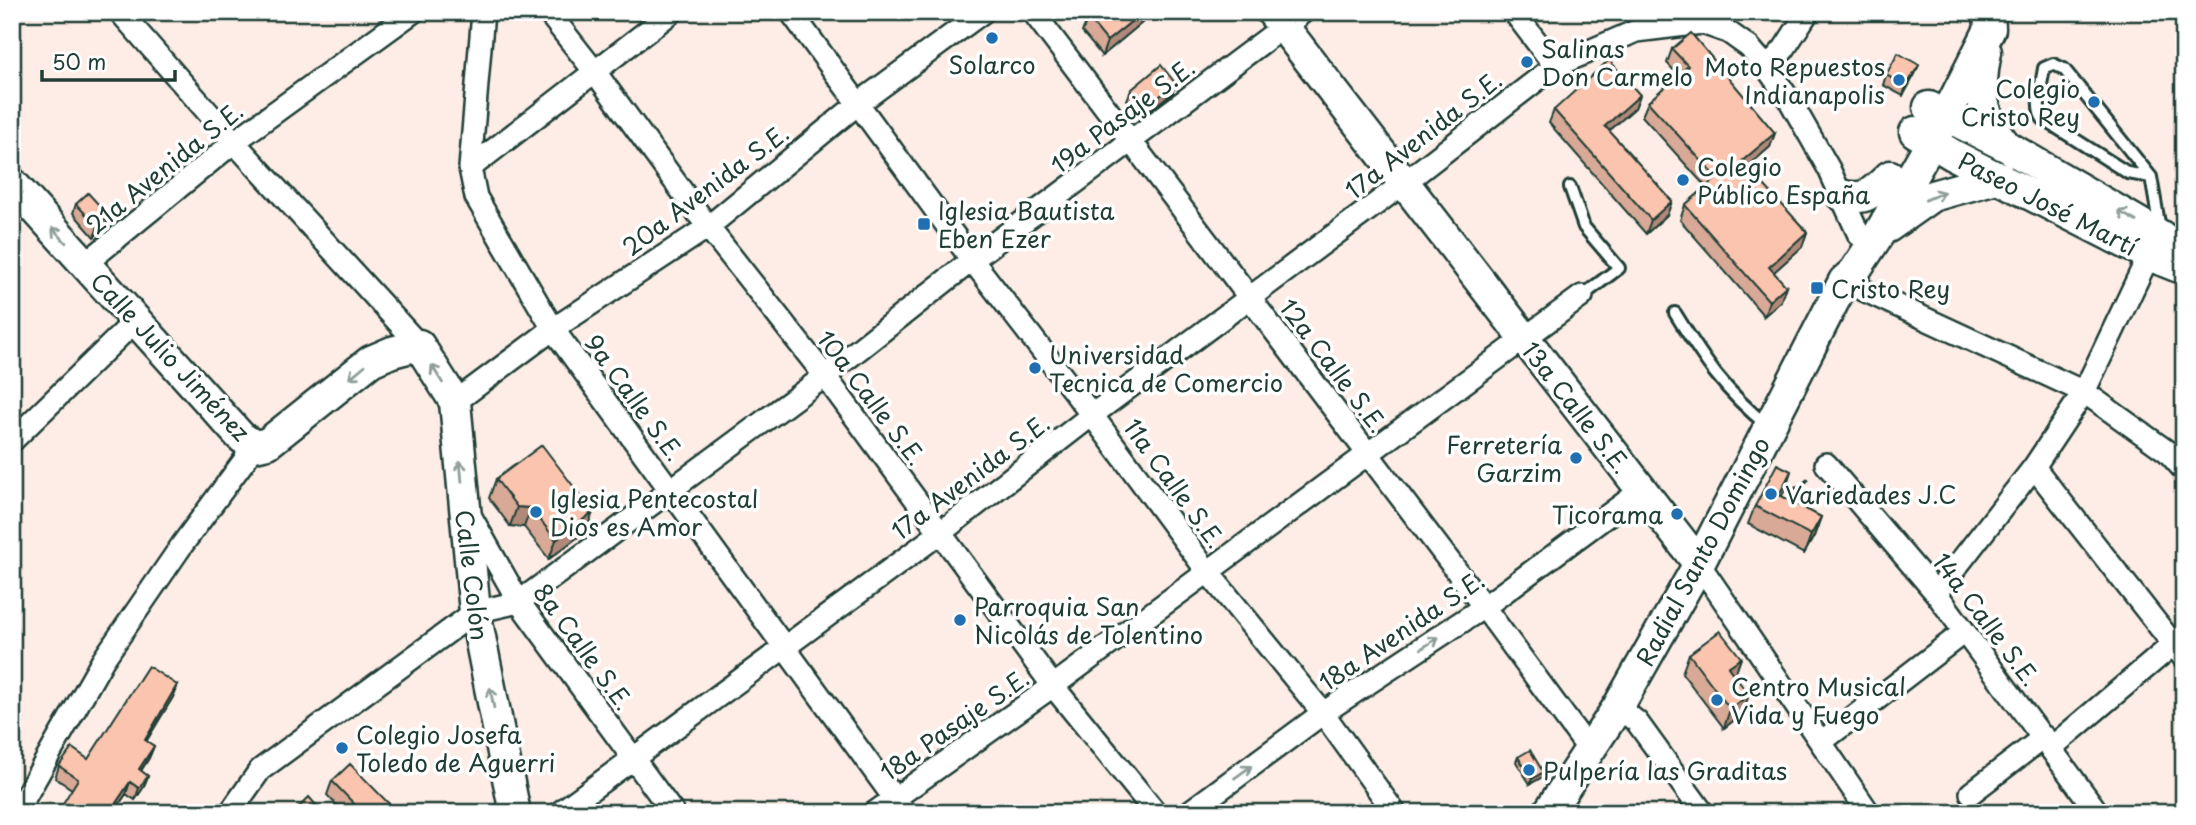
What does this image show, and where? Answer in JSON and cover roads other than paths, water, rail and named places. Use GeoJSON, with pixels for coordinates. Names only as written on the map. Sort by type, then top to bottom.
{"type":"FeatureCollection","features":[{"type":"Feature","properties":{"kind":"main road","name":"13a Calle S.E."},"geometry":{"type":"LineString","coordinates":[[1286,17],[1404,183],[1699,564]]}},
{"type":"Feature","properties":{"kind":"main road","name":"Radial Santo Domingo"},"geometry":{"type":"LineString","coordinates":[[1869,234],[1988,18]]}},
{"type":"Feature","properties":{"kind":"main road"},"geometry":{"type":"LineString","coordinates":[[1988,18],[1982,71],[1983,109],[2006,146]]}},
{"type":"Feature","properties":{"kind":"main road","name":"Radial Santo Domingo"},"geometry":{"type":"LineString","coordinates":[[1548,813],[1618,707],[1699,564],[1844,281],[1854,272],[1890,176],[1930,124]]}},
{"type":"Feature","properties":{"kind":"main road","name":"Paseo José Martí"},"geometry":{"type":"LineString","coordinates":[[1930,124],[2006,146],[2155,245],[2184,269]]}},
{"type":"Feature","properties":{"kind":"main road","name":"Paseo José Martí"},"geometry":{"type":"LineString","coordinates":[[1930,124],[1953,155],[2155,245],[2184,254]]}},
{"type":"Feature","properties":{"kind":"main road"},"geometry":{"type":"LineString","coordinates":[[1841,195],[1861,198],[1890,176]]}},
{"type":"Feature","properties":{"kind":"main road"},"geometry":{"type":"LineString","coordinates":[[1869,234],[1932,196],[2000,177]]}},
{"type":"Feature","properties":{"kind":"main road","name":"Calle Julio Jiménez"},"geometry":{"type":"LineString","coordinates":[[16,196],[137,319],[241,437],[255,446],[268,443],[371,361],[419,345]]}},
{"type":"Feature","properties":{"kind":"main road","name":"Calle Colón"},"geometry":{"type":"LineString","coordinates":[[419,345],[455,402],[475,612],[515,813]]}},
{"type":"Feature","properties":{"kind":"street"},"geometry":{"type":"LineString","coordinates":[[120,12],[419,345]]}},
{"type":"Feature","properties":{"kind":"street","name":"21a Avenida S.E."},"geometry":{"type":"LineString","coordinates":[[85,264],[234,142],[413,12]]}},
{"type":"Feature","properties":{"kind":"street","name":"9a Calle S.E."},"geometry":{"type":"LineString","coordinates":[[483,12],[470,168],[476,197],[553,329],[900,805]]}},
{"type":"Feature","properties":{"kind":"street","name":"10a Calle S.E."},"geometry":{"type":"LineString","coordinates":[[548,12],[596,72],[708,226],[825,376],[1053,687],[1156,813]]}},
{"type":"Feature","properties":{"kind":"street"},"geometry":{"type":"LineString","coordinates":[[470,168],[672,12]]}},
{"type":"Feature","properties":{"kind":"street","name":"11a Calle S.E."},"geometry":{"type":"LineString","coordinates":[[790,12],[972,260],[1092,415],[1207,571],[1323,713],[1395,813]]}},
{"type":"Feature","properties":{"kind":"street","name":"20a Avenida S.E."},"geometry":{"type":"LineString","coordinates":[[455,402],[553,329],[708,226],[859,103],[983,12]]}},
{"type":"Feature","properties":{"kind":"street","name":"12a Calle S.E."},"geometry":{"type":"LineString","coordinates":[[1033,12],[1590,751]]}},
{"type":"Feature","properties":{"kind":"street"},"geometry":{"type":"LineString","coordinates":[[1514,12],[1555,66]]}},
{"type":"Feature","properties":{"kind":"street"},"geometry":{"type":"LineString","coordinates":[[1808,12],[1784,49],[1767,68],[1789,99],[1841,195],[1869,234]]}},
{"type":"Feature","properties":{"kind":"street","name":"19a Pasaje S.E."},"geometry":{"type":"LineString","coordinates":[[972,260],[1130,142],[1286,17]]}},
{"type":"Feature","properties":{"kind":"street","name":"17a Avenida S.E."},"geometry":{"type":"LineString","coordinates":[[559,813],[940,533],[1555,66],[1636,31],[1702,23],[1728,32],[1749,47],[1767,68]]}},
{"type":"Feature","properties":{"kind":"street"},"geometry":{"type":"LineString","coordinates":[[1937,593],[2034,467],[2084,392],[2155,245]]}},
{"type":"Feature","properties":{"kind":"street"},"geometry":{"type":"LineString","coordinates":[[230,813],[260,770],[475,612],[519,602],[825,376],[972,260]]}},
{"type":"Feature","properties":{"kind":"street"},"geometry":{"type":"LineString","coordinates":[[1844,281],[2084,392],[2168,452],[2184,470]]}},
{"type":"Feature","properties":{"kind":"street"},"geometry":{"type":"LineString","coordinates":[[1368,454],[1582,296]]}},
{"type":"Feature","properties":{"kind":"street"},"geometry":{"type":"LineString","coordinates":[[12,441],[137,319]]}},
{"type":"Feature","properties":{"kind":"street"},"geometry":{"type":"LineString","coordinates":[[16,813],[103,660],[182,545],[255,446]]}},
{"type":"Feature","properties":{"kind":"street","name":"18a Pasaje S.E."},"geometry":{"type":"LineString","coordinates":[[874,813],[900,805],[1207,571],[1368,454]]}},
{"type":"Feature","properties":{"kind":"street","name":"14a Calle S.E."},"geometry":{"type":"LineString","coordinates":[[1826,464],[1937,593],[2098,813]]}},
{"type":"Feature","properties":{"kind":"street"},"geometry":{"type":"LineString","coordinates":[[1971,793],[2047,743],[2180,646],[2034,467]]}},
{"type":"Feature","properties":{"kind":"street","name":"18a Avenida S.E."},"geometry":{"type":"LineString","coordinates":[[1188,813],[1323,713],[1484,607],[1642,490]]}},
{"type":"Feature","properties":{"kind":"street","name":"8a Calle S.E."},"geometry":{"type":"LineString","coordinates":[[464,503],[519,602],[673,813]]}},
{"type":"Feature","properties":{"kind":"street","name":"13a Calle S.E."},"geometry":{"type":"LineString","coordinates":[[1699,564],[1869,813]]}},
{"type":"Feature","properties":{"kind":"street"},"geometry":{"type":"LineString","coordinates":[[1821,742],[1964,632]]}},
{"type":"Feature","properties":{"kind":"street"},"geometry":{"type":"LineString","coordinates":[[1618,707],[1637,722],[1703,813]]}},
{"type":"Feature","properties":{"kind":"lane"},"geometry":{"type":"LineString","coordinates":[[2151,177],[2128,173],[2039,115],[2044,68],[2053,64],[2064,69],[2151,177],[2155,245]]}},
{"type":"Feature","properties":{"kind":"lane"},"geometry":{"type":"LineString","coordinates":[[1570,187],[1584,227],[1619,268],[1582,296]]}},
{"type":"Feature","properties":{"kind":"lane"},"geometry":{"type":"LineString","coordinates":[[1675,313],[1722,384],[1768,426]]}},
{"type":"Feature","properties":{"kind":"place","name":"Solarco"},"geometry":{"type":"Point","coordinates":[992,38]}},
{"type":"Feature","properties":{"kind":"place","name":"Salinas Don Carmelo"},"geometry":{"type":"Point","coordinates":[1527,62]}},
{"type":"Feature","properties":{"kind":"place","name":"Moto Repuestos Indianapolis"},"geometry":{"type":"Point","coordinates":[1899,80]}},
{"type":"Feature","properties":{"kind":"place","name":"Colegio Cristo Rey"},"geometry":{"type":"Point","coordinates":[2094,102]}},
{"type":"Feature","properties":{"kind":"place","name":"Colegio Público España"},"geometry":{"type":"Point","coordinates":[1683,180]}},
{"type":"Feature","properties":{"kind":"place","name":"Iglesia Bautista Eben Ezer"},"geometry":{"type":"Point","coordinates":[924,224]}},
{"type":"Feature","properties":{"kind":"place","name":"Cristo Rey"},"geometry":{"type":"Point","coordinates":[1817,288]}},
{"type":"Feature","properties":{"kind":"place","name":"Universidad Tecnica de Comercio"},"geometry":{"type":"Point","coordinates":[1035,368]}},
{"type":"Feature","properties":{"kind":"place","name":"Ferretería Garzim"},"geometry":{"type":"Point","coordinates":[1576,458]}},
{"type":"Feature","properties":{"kind":"place","name":"Variedades J.C"},"geometry":{"type":"Point","coordinates":[1771,494]}},
{"type":"Feature","properties":{"kind":"place","name":"Iglesia Pentecostal Dios es Amor"},"geometry":{"type":"Point","coordinates":[536,512]}},
{"type":"Feature","properties":{"kind":"place","name":"Ticorama"},"geometry":{"type":"Point","coordinates":[1677,514]}},
{"type":"Feature","properties":{"kind":"place","name":"Parroquia San Nicolás de Tolentino"},"geometry":{"type":"Point","coordinates":[960,620]}},
{"type":"Feature","properties":{"kind":"place","name":"Centro Musical Vida y Fuego"},"geometry":{"type":"Point","coordinates":[1717,700]}},
{"type":"Feature","properties":{"kind":"place","name":"Colegio Josefa Toledo de Aguerri"},"geometry":{"type":"Point","coordinates":[342,748]}},
{"type":"Feature","properties":{"kind":"place","name":"Pulpería las Graditas"},"geometry":{"type":"Point","coordinates":[1529,770]}}]}
